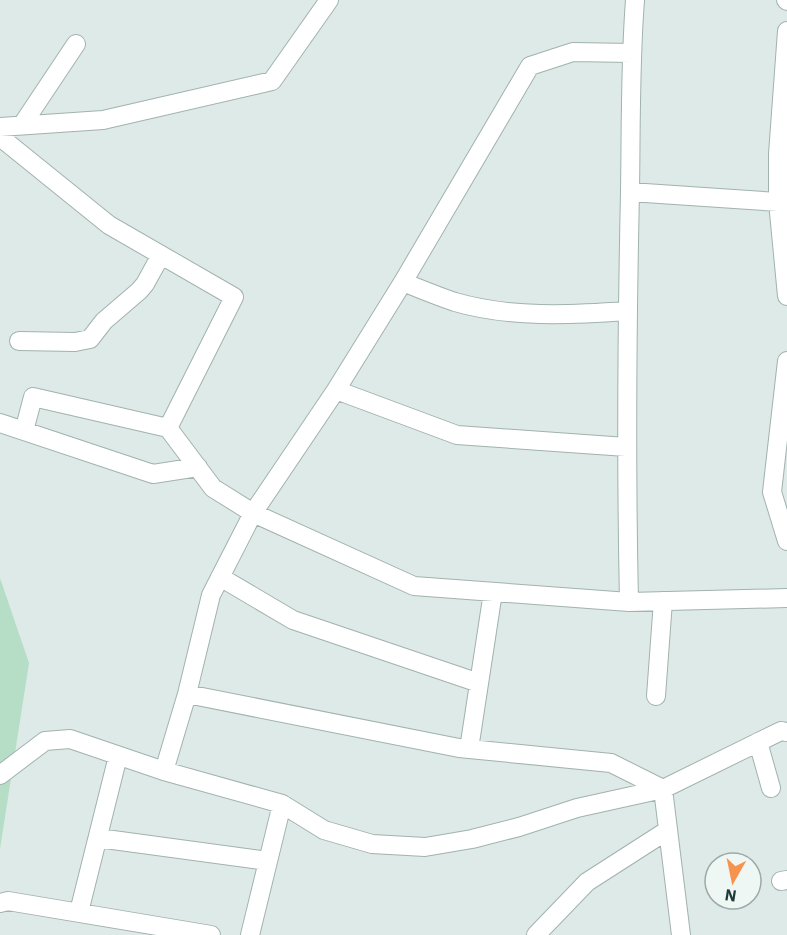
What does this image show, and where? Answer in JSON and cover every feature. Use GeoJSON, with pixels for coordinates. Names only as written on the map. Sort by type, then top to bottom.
{"type":"FeatureCollection","features":[{"type":"Feature","properties":{"kind":"street"},"geometry":{"type":"LineString","coordinates":[[0,127],[103,120],[272,81],[329,0]]}},
{"type":"Feature","properties":{"kind":"street"},"geometry":{"type":"LineString","coordinates":[[629,602],[626,447],[627,310],[631,53],[635,0]]}},
{"type":"Feature","properties":{"kind":"street"},"geometry":{"type":"LineString","coordinates":[[787,31],[778,202],[787,296]]}},
{"type":"Feature","properties":{"kind":"street"},"geometry":{"type":"LineString","coordinates":[[21,125],[76,44]]}},
{"type":"Feature","properties":{"kind":"street"},"geometry":{"type":"LineString","coordinates":[[164,771],[187,694],[211,595],[253,513],[336,390],[403,282],[530,66],[573,52],[631,53]]}},
{"type":"Feature","properties":{"kind":"street"},"geometry":{"type":"LineString","coordinates":[[0,137],[109,225],[234,297],[168,428]]}},
{"type":"Feature","properties":{"kind":"street"},"geometry":{"type":"LineString","coordinates":[[630,192],[778,202]]}},
{"type":"Feature","properties":{"kind":"street"},"geometry":{"type":"LineString","coordinates":[[19,341],[75,342],[90,339],[104,321],[130,300],[145,284],[161,255]]}},
{"type":"Feature","properties":{"kind":"street"},"geometry":{"type":"LineString","coordinates":[[403,282],[456,302],[516,312],[576,314],[627,310]]}},
{"type":"Feature","properties":{"kind":"street"},"geometry":{"type":"LineString","coordinates":[[787,361],[772,492],[787,541]]}},
{"type":"Feature","properties":{"kind":"street"},"geometry":{"type":"LineString","coordinates":[[336,390],[457,435],[626,447]]}},
{"type":"Feature","properties":{"kind":"street"},"geometry":{"type":"LineString","coordinates":[[24,431],[33,397],[168,428],[213,488],[253,513],[414,586],[629,602],[787,598]]}},
{"type":"Feature","properties":{"kind":"street"},"geometry":{"type":"LineString","coordinates":[[0,423],[153,474],[198,467]]}},
{"type":"Feature","properties":{"kind":"street"},"geometry":{"type":"LineString","coordinates":[[220,577],[293,620],[479,683]]}},
{"type":"Feature","properties":{"kind":"street"},"geometry":{"type":"LineString","coordinates":[[469,748],[493,592]]}},
{"type":"Feature","properties":{"kind":"street"},"geometry":{"type":"LineString","coordinates":[[656,696],[663,601]]}},
{"type":"Feature","properties":{"kind":"street"},"geometry":{"type":"LineString","coordinates":[[187,694],[469,748],[611,763],[663,789]]}},
{"type":"Feature","properties":{"kind":"street"},"geometry":{"type":"LineString","coordinates":[[0,775],[45,741],[70,739],[164,771],[282,804],[324,830],[372,844],[425,847],[472,839],[577,808],[663,789],[781,731],[787,732]]}},
{"type":"Feature","properties":{"kind":"street"},"geometry":{"type":"LineString","coordinates":[[758,742],[771,788]]}},
{"type":"Feature","properties":{"kind":"street"},"geometry":{"type":"LineString","coordinates":[[79,912],[118,756]]}},
{"type":"Feature","properties":{"kind":"street"},"geometry":{"type":"LineString","coordinates":[[663,789],[681,935]]}},
{"type":"Feature","properties":{"kind":"street"},"geometry":{"type":"LineString","coordinates":[[250,935],[282,804]]}},
{"type":"Feature","properties":{"kind":"street"},"geometry":{"type":"LineString","coordinates":[[536,935],[587,882],[667,824]]}},
{"type":"Feature","properties":{"kind":"street"},"geometry":{"type":"LineString","coordinates":[[98,838],[268,861]]}},
{"type":"Feature","properties":{"kind":"street"},"geometry":{"type":"LineString","coordinates":[[0,903],[8,901],[210,935]]}},
{"type":"Feature","properties":{"kind":"green space"},"geometry":{"type":"Polygon","coordinates":[[[0,578],[29,663],[0,849],[0,578]]]}}]}
